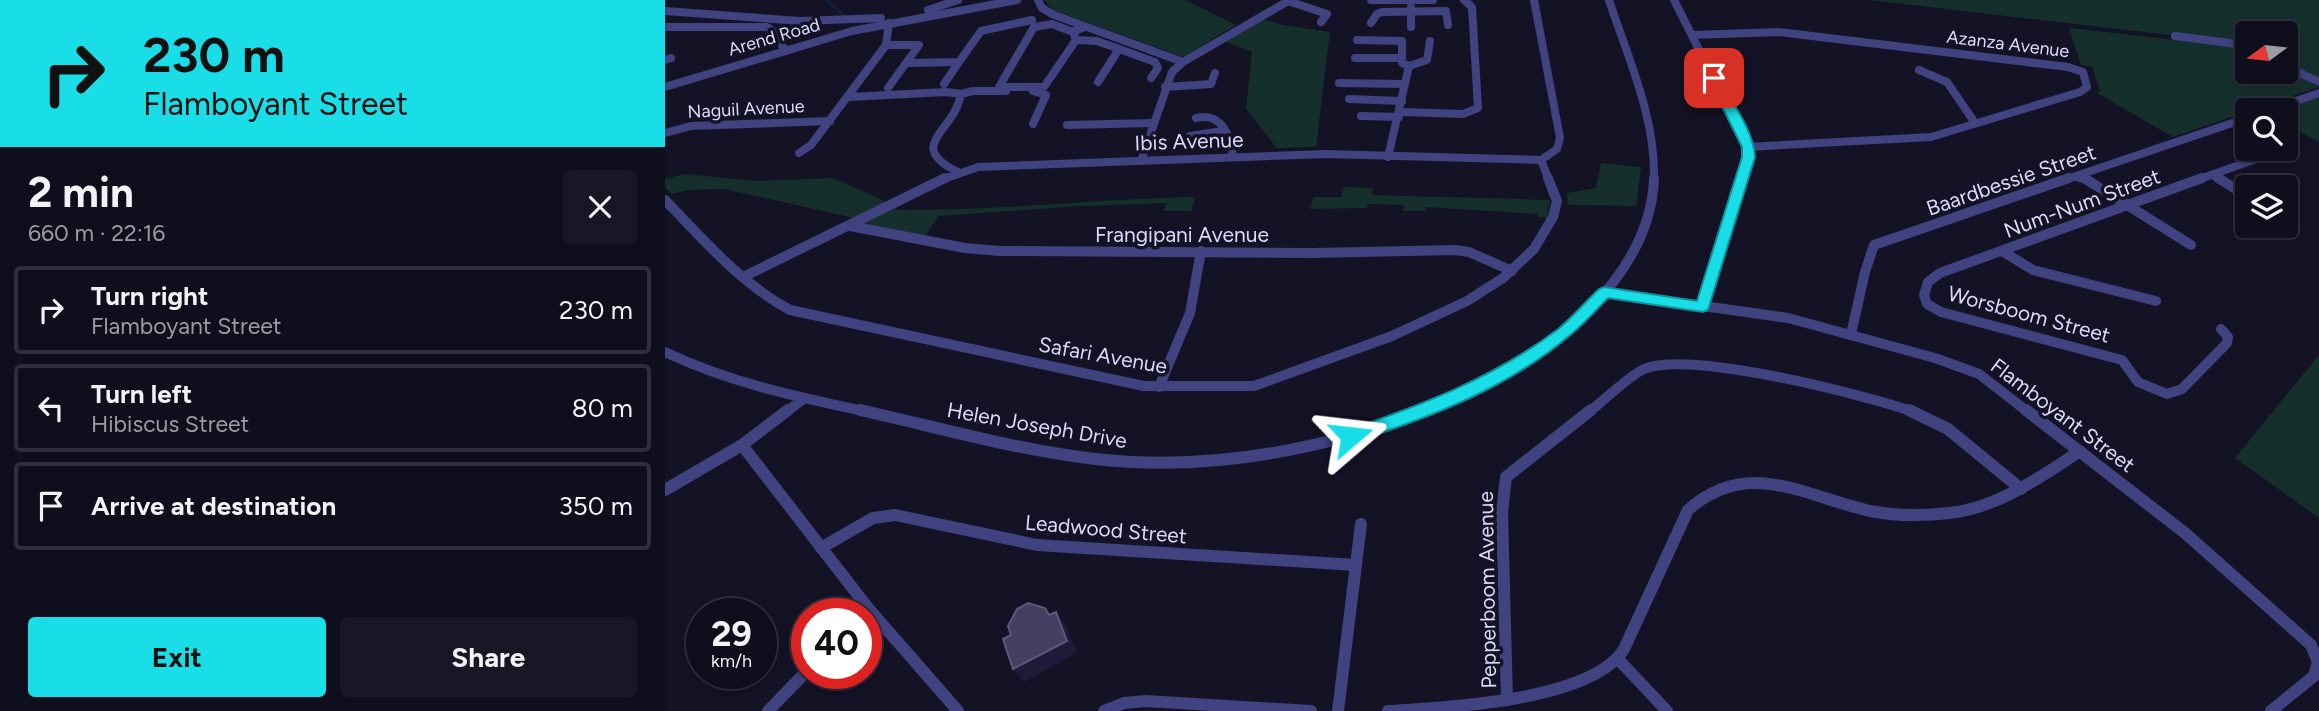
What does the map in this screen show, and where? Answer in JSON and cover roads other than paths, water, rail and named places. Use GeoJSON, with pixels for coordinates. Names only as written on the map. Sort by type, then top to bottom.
{"type":"FeatureCollection","features":[{"type":"Feature","properties":{"kind":"street"},"geometry":{"type":"LineString","coordinates":[[665,11],[714,12],[776,20],[863,20],[931,9],[958,0]]}},
{"type":"Feature","properties":{"kind":"street","name":"Arend Road"},"geometry":{"type":"LineString","coordinates":[[667,83],[889,23],[1017,0]]}},
{"type":"Feature","properties":{"kind":"street"},"geometry":{"type":"LineString","coordinates":[[1038,0],[1046,11],[1183,62]]}},
{"type":"Feature","properties":{"kind":"street"},"geometry":{"type":"LineString","coordinates":[[1141,160],[1165,87],[1172,72],[1183,62],[1289,0],[1327,14],[1321,22]]}},
{"type":"Feature","properties":{"kind":"street"},"geometry":{"type":"LineString","coordinates":[[1371,0],[1433,0]]}},
{"type":"Feature","properties":{"kind":"street"},"geometry":{"type":"LineString","coordinates":[[1361,116],[1463,114],[1478,108],[1472,7],[1464,0]]}},
{"type":"Feature","properties":{"kind":"street"},"geometry":{"type":"LineString","coordinates":[[1534,0],[1560,138],[1553,154],[1541,160]]}},
{"type":"Feature","properties":{"kind":"street","name":"Helen Joseph Drive"},"geometry":{"type":"LineString","coordinates":[[665,352],[704,371],[805,398],[1042,450],[1109,460],[1187,462],[1266,455],[1392,424],[1484,385],[1538,352],[1564,333],[1604,292],[1630,255],[1645,225],[1654,190],[1655,170],[1646,116],[1609,0]]}},
{"type":"Feature","properties":{"kind":"street"},"geometry":{"type":"LineString","coordinates":[[1674,0],[1748,147],[1748,162],[1703,307]]}},
{"type":"Feature","properties":{"kind":"street"},"geometry":{"type":"LineString","coordinates":[[1411,1],[1411,27]]}},
{"type":"Feature","properties":{"kind":"street"},"geometry":{"type":"LineString","coordinates":[[1371,23],[1378,13],[1446,11],[1448,25]]}},
{"type":"Feature","properties":{"kind":"street"},"geometry":{"type":"LineString","coordinates":[[944,84],[981,31],[1032,20]]}},
{"type":"Feature","properties":{"kind":"street"},"geometry":{"type":"LineString","coordinates":[[799,153],[811,145],[886,45],[889,23]]}},
{"type":"Feature","properties":{"kind":"street"},"geometry":{"type":"LineString","coordinates":[[1084,27],[1075,36],[1044,87],[999,87],[1034,27],[1052,24],[1075,36],[1155,62],[1158,68],[1151,78]]}},
{"type":"Feature","properties":{"kind":"street"},"geometry":{"type":"LineString","coordinates":[[665,27],[767,27],[773,31],[785,50]]}},
{"type":"Feature","properties":{"kind":"street"},"geometry":{"type":"LineString","coordinates":[[665,36],[676,27]]}},
{"type":"Feature","properties":{"kind":"street","name":"Azanza Avenue"},"geometry":{"type":"LineString","coordinates":[[1692,35],[1792,33],[2068,67],[2083,72],[2087,79],[2087,87],[2083,90],[1924,138],[1748,147]]}},
{"type":"Feature","properties":{"kind":"street"},"geometry":{"type":"LineString","coordinates":[[2175,36],[2235,44]]}},
{"type":"Feature","properties":{"kind":"street"},"geometry":{"type":"LineString","coordinates":[[1357,40],[1402,41],[1403,64],[1409,66],[1427,60],[1430,41]]}},
{"type":"Feature","properties":{"kind":"street"},"geometry":{"type":"LineString","coordinates":[[886,45],[919,45],[888,88]]}},
{"type":"Feature","properties":{"kind":"street"},"geometry":{"type":"LineString","coordinates":[[1098,82],[1119,49]]}},
{"type":"Feature","properties":{"kind":"street"},"geometry":{"type":"LineString","coordinates":[[1355,58],[1402,58]]}},
{"type":"Feature","properties":{"kind":"street"},"geometry":{"type":"LineString","coordinates":[[907,64],[959,62]]}},
{"type":"Feature","properties":{"kind":"street"},"geometry":{"type":"LineString","coordinates":[[1388,157],[1409,66]]}},
{"type":"Feature","properties":{"kind":"street"},"geometry":{"type":"LineString","coordinates":[[1919,70],[1941,75],[1950,81],[1975,123]]}},
{"type":"Feature","properties":{"kind":"street"},"geometry":{"type":"LineString","coordinates":[[2298,72],[2319,82]]}},
{"type":"Feature","properties":{"kind":"street"},"geometry":{"type":"LineString","coordinates":[[1165,87],[1211,84],[1215,73]]}},
{"type":"Feature","properties":{"kind":"street"},"geometry":{"type":"LineString","coordinates":[[1339,83],[1405,84]]}},
{"type":"Feature","properties":{"kind":"street"},"geometry":{"type":"LineString","coordinates":[[849,97],[946,92],[961,94],[979,90],[1042,92],[1046,97],[1033,124]]}},
{"type":"Feature","properties":{"kind":"street"},"geometry":{"type":"LineString","coordinates":[[2298,100],[2319,93]]}},
{"type":"Feature","properties":{"kind":"street"},"geometry":{"type":"LineString","coordinates":[[958,172],[937,163],[932,153],[935,142],[960,103],[961,94]]}},
{"type":"Feature","properties":{"kind":"street"},"geometry":{"type":"LineString","coordinates":[[1349,99],[1402,101]]}},
{"type":"Feature","properties":{"kind":"street"},"geometry":{"type":"LineString","coordinates":[[1196,118],[1212,117],[1233,147],[1233,157]]}},
{"type":"Feature","properties":{"kind":"street","name":"Naguil Avenue"},"geometry":{"type":"LineString","coordinates":[[665,133],[691,126],[830,121]]}},
{"type":"Feature","properties":{"kind":"street","name":"Baardbessie Street"},"geometry":{"type":"LineString","coordinates":[[1851,334],[1861,298],[1867,256],[1874,246],[2235,122]]}},
{"type":"Feature","properties":{"kind":"street"},"geometry":{"type":"LineString","coordinates":[[1067,125],[1153,123]]}},
{"type":"Feature","properties":{"kind":"street"},"geometry":{"type":"LineString","coordinates":[[1190,136],[1222,131]]}},
{"type":"Feature","properties":{"kind":"street","name":"Ibis Avenue"},"geometry":{"type":"LineString","coordinates":[[743,277],[958,172],[999,165],[1315,155],[1541,160]]}},
{"type":"Feature","properties":{"kind":"street","name":"Safari Avenue"},"geometry":{"type":"LineString","coordinates":[[665,200],[743,277],[768,298],[790,310],[1070,372],[1159,387],[1237,388],[1272,381],[1392,336],[1479,294],[1512,271],[1541,240],[1556,209],[1557,201],[1541,160]]}},
{"type":"Feature","properties":{"kind":"street","name":"Num-Num Street"},"geometry":{"type":"LineString","coordinates":[[1932,308],[1923,299],[1929,280],[1940,272],[2002,251],[2125,202],[2251,161]]}},
{"type":"Feature","properties":{"kind":"street"},"geometry":{"type":"LineString","coordinates":[[2092,172],[2125,202]]}},
{"type":"Feature","properties":{"kind":"street"},"geometry":{"type":"LineString","coordinates":[[2212,175],[2235,189]]}},
{"type":"Feature","properties":{"kind":"street"},"geometry":{"type":"LineString","coordinates":[[2076,177],[2087,179],[2191,245]]}},
{"type":"Feature","properties":{"kind":"street","name":"Frangipani Avenue"},"geometry":{"type":"LineString","coordinates":[[851,226],[986,250],[1455,250],[1469,252],[1512,271]]}},
{"type":"Feature","properties":{"kind":"street"},"geometry":{"type":"LineString","coordinates":[[1159,387],[1190,313],[1201,251]]}},
{"type":"Feature","properties":{"kind":"street"},"geometry":{"type":"LineString","coordinates":[[2002,251],[2033,270],[2156,301]]}},
{"type":"Feature","properties":{"kind":"street","name":"Flamboyant Street"},"geometry":{"type":"LineString","coordinates":[[1604,292],[1788,318],[1952,363],[1979,374],[2185,533],[2298,632],[2317,657]]}},
{"type":"Feature","properties":{"kind":"street","name":"Worsboom Street"},"geometry":{"type":"LineString","coordinates":[[1932,308],[2116,358],[2126,363],[2133,376],[2146,387],[2171,394],[2182,389],[2229,340],[2221,329]]}},
{"type":"Feature","properties":{"kind":"street","name":"Pepperboom Avenue"},"geometry":{"type":"LineString","coordinates":[[1507,699],[1503,512],[1506,477],[1644,369],[1655,365],[1682,365],[1808,383],[1923,416],[1950,431],[2021,489]]}},
{"type":"Feature","properties":{"kind":"street"},"geometry":{"type":"LineString","coordinates":[[665,490],[742,445],[805,398]]}},
{"type":"Feature","properties":{"kind":"street"},"geometry":{"type":"LineString","coordinates":[[742,445],[856,598]]}},
{"type":"Feature","properties":{"kind":"street"},"geometry":{"type":"LineString","coordinates":[[1388,711],[1507,699],[1601,671],[1618,659],[1628,642],[1685,516],[1701,496],[1712,490],[1731,484],[1755,483],[1796,490],[1869,510],[1927,514],[1970,510],[2021,489],[2080,451]]}},
{"type":"Feature","properties":{"kind":"street","name":"Leadwood Street"},"geometry":{"type":"LineString","coordinates":[[821,548],[873,518],[895,514],[1037,545],[1356,565]]}},
{"type":"Feature","properties":{"kind":"street"},"geometry":{"type":"LineString","coordinates":[[1338,711],[1360,524]]}},
{"type":"Feature","properties":{"kind":"street"},"geometry":{"type":"LineString","coordinates":[[882,629],[958,711]]}},
{"type":"Feature","properties":{"kind":"street"},"geometry":{"type":"LineString","coordinates":[[2271,711],[2314,676],[2318,667],[2317,657]]}},
{"type":"Feature","properties":{"kind":"street"},"geometry":{"type":"LineString","coordinates":[[1618,659],[1667,711]]}},
{"type":"Feature","properties":{"kind":"street"},"geometry":{"type":"LineString","coordinates":[[768,711],[791,687]]}},
{"type":"Feature","properties":{"kind":"street"},"geometry":{"type":"LineString","coordinates":[[1104,711],[1135,701],[1311,711]]}},
{"type":"Feature","properties":{"kind":"waterway"},"geometry":{"type":"LineString","coordinates":[[826,0],[845,16]]}}]}
